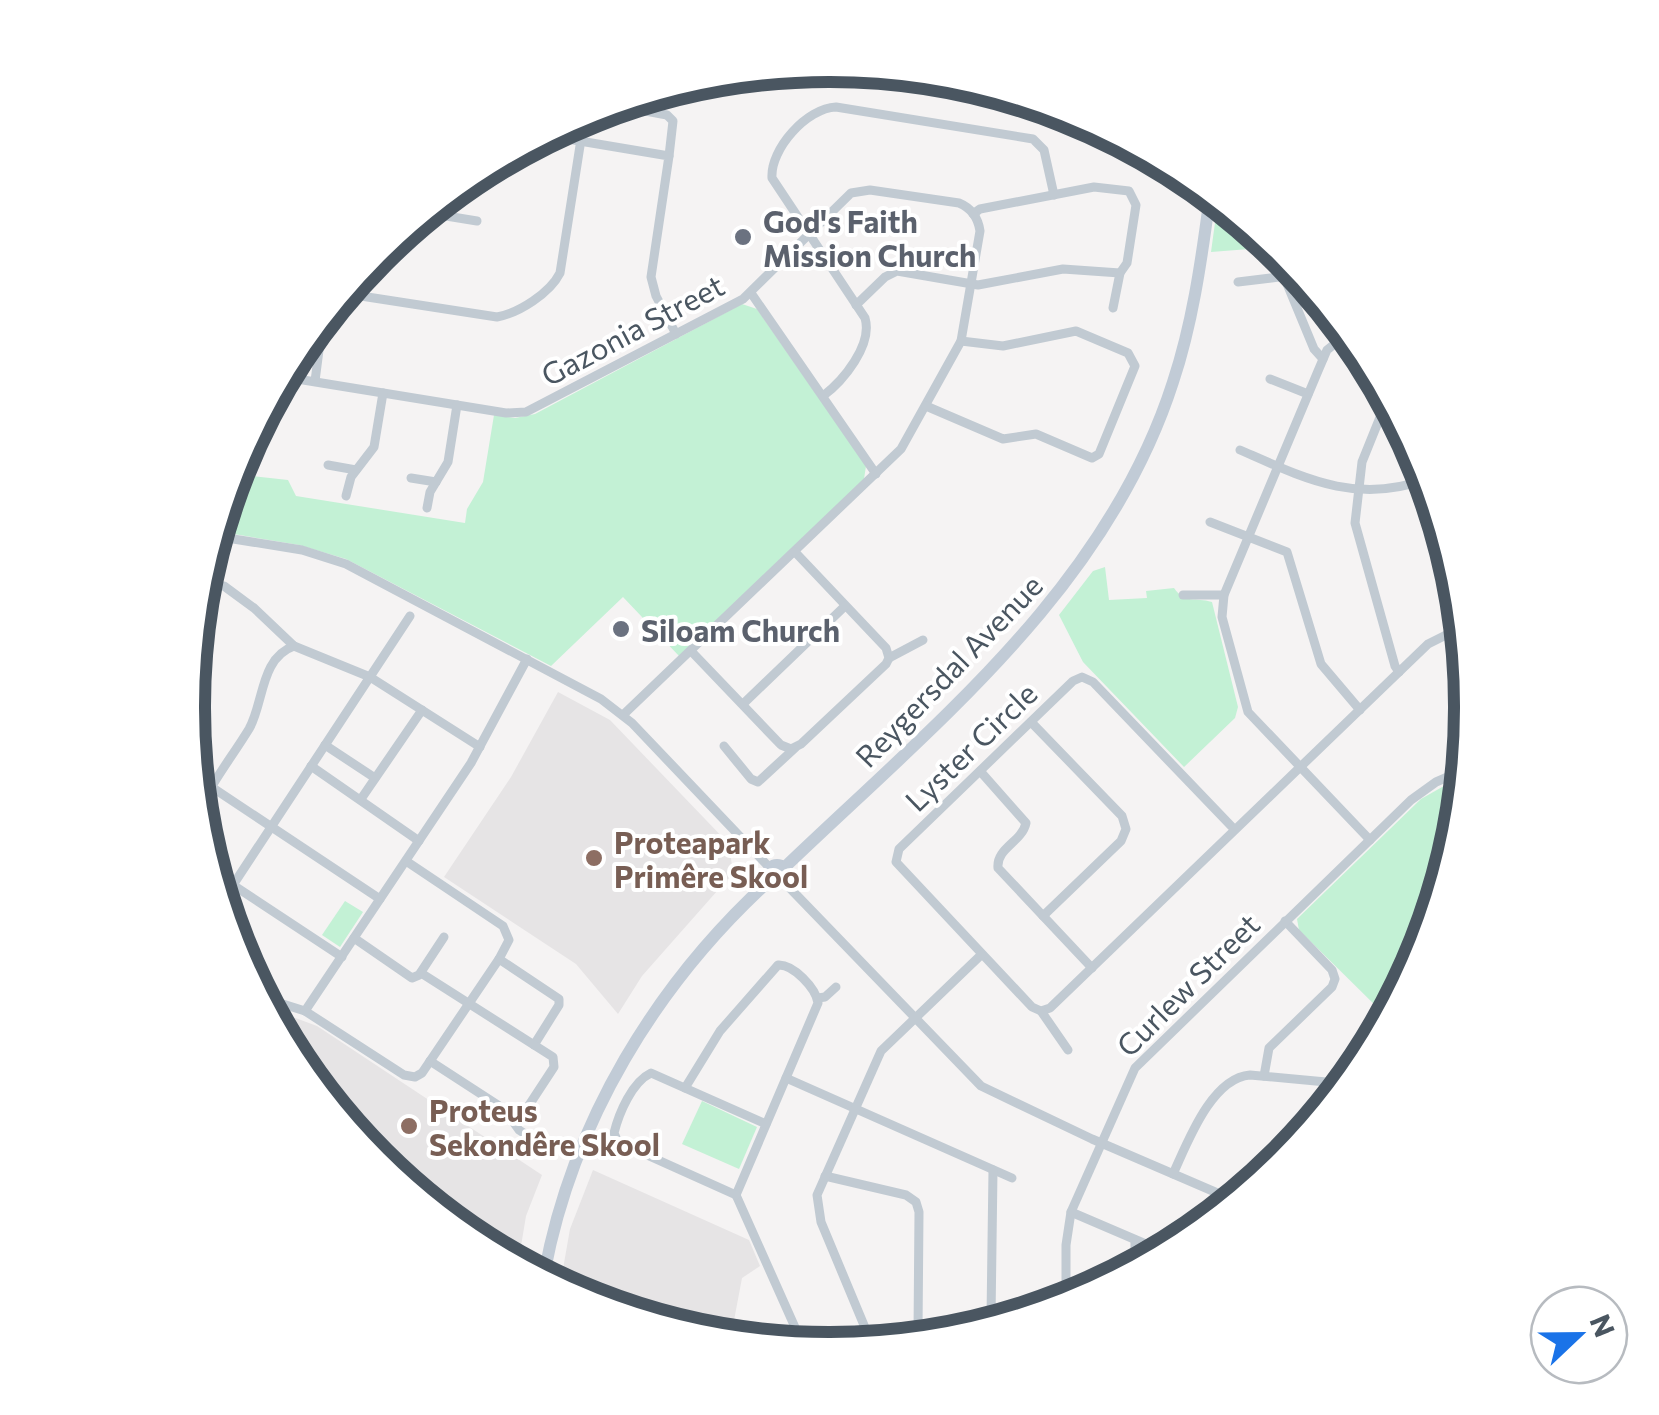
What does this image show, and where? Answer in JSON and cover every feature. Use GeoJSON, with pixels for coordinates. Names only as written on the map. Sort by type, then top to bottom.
{"type":"FeatureCollection","features":[{"type":"Feature","properties":{"kind":"main road","name":"Reygersdal Avenue"},"geometry":{"type":"LineString","coordinates":[[547,1265],[578,1158],[627,1055],[692,962],[777,874],[1010,651],[1070,578],[1100,534],[1140,462],[1174,379],[1208,210]]}},
{"type":"Feature","properties":{"kind":"street"},"geometry":{"type":"LineString","coordinates":[[822,396],[840,383],[866,338],[867,323],[776,188],[772,168],[779,150],[811,115],[825,108],[1034,139],[1044,150],[1054,194]]}},
{"type":"Feature","properties":{"kind":"street"},"geometry":{"type":"LineString","coordinates":[[645,111],[667,115],[673,121],[650,277],[676,334]]}},
{"type":"Feature","properties":{"kind":"street"},"geometry":{"type":"LineString","coordinates":[[359,296],[497,317],[508,315],[546,291],[560,273],[582,134]]}},
{"type":"Feature","properties":{"kind":"street"},"geometry":{"type":"LineString","coordinates":[[569,140],[669,156]]}},
{"type":"Feature","properties":{"kind":"street"},"geometry":{"type":"LineString","coordinates":[[623,715],[901,449],[961,340],[980,231],[973,214],[980,209],[1054,194],[1102,187],[1126,190],[1134,196],[1136,205],[1127,263],[1120,273],[1114,308]]}},
{"type":"Feature","properties":{"kind":"street","name":"Gazonia Street"},"geometry":{"type":"LineString","coordinates":[[298,379],[506,413],[526,412],[751,294],[840,201],[864,190],[959,203],[973,214]]}},
{"type":"Feature","properties":{"kind":"street"},"geometry":{"type":"LineString","coordinates":[[445,216],[476,220]]}},
{"type":"Feature","properties":{"kind":"street"},"geometry":{"type":"LineString","coordinates":[[856,306],[884,277],[897,272],[978,286],[1063,268],[1120,273]]}},
{"type":"Feature","properties":{"kind":"street"},"geometry":{"type":"LineString","coordinates":[[1238,282],[1284,280]]}},
{"type":"Feature","properties":{"kind":"street"},"geometry":{"type":"LineString","coordinates":[[1288,284],[1314,350],[1323,360]]}},
{"type":"Feature","properties":{"kind":"street"},"geometry":{"type":"LineString","coordinates":[[751,294],[876,474]]}},
{"type":"Feature","properties":{"kind":"street"},"geometry":{"type":"LineString","coordinates":[[926,406],[1003,439],[1032,433],[1092,458],[1099,454],[1134,366],[1128,353],[1076,331],[1003,346],[961,340]]}},
{"type":"Feature","properties":{"kind":"street"},"geometry":{"type":"LineString","coordinates":[[1336,343],[1327,350],[1224,594],[1222,616],[1243,702],[1255,722],[1370,840]]}},
{"type":"Feature","properties":{"kind":"street"},"geometry":{"type":"LineString","coordinates":[[316,381],[320,347]]}},
{"type":"Feature","properties":{"kind":"street"},"geometry":{"type":"LineString","coordinates":[[1270,379],[1308,394]]}},
{"type":"Feature","properties":{"kind":"street"},"geometry":{"type":"LineString","coordinates":[[346,496],[348,481],[374,448],[383,393]]}},
{"type":"Feature","properties":{"kind":"street"},"geometry":{"type":"LineString","coordinates":[[427,508],[430,492],[448,462],[457,405]]}},
{"type":"Feature","properties":{"kind":"street"},"geometry":{"type":"LineString","coordinates":[[1381,414],[1362,462],[1356,527],[1399,672]]}},
{"type":"Feature","properties":{"kind":"street"},"geometry":{"type":"LineString","coordinates":[[1240,450],[1317,483],[1390,490],[1412,483]]}},
{"type":"Feature","properties":{"kind":"street"},"geometry":{"type":"LineString","coordinates":[[328,465],[356,470]]}},
{"type":"Feature","properties":{"kind":"street"},"geometry":{"type":"LineString","coordinates":[[411,478],[436,482]]}},
{"type":"Feature","properties":{"kind":"street"},"geometry":{"type":"LineString","coordinates":[[1210,522],[1280,547],[1290,556],[1321,664],[1360,710]]}},
{"type":"Feature","properties":{"kind":"street"},"geometry":{"type":"LineString","coordinates":[[228,540],[332,558],[601,699],[623,715],[981,1086],[1221,1194]]}},
{"type":"Feature","properties":{"kind":"street"},"geometry":{"type":"LineString","coordinates":[[794,552],[886,648],[889,658]]}},
{"type":"Feature","properties":{"kind":"street"},"geometry":{"type":"LineString","coordinates":[[224,586],[294,646],[370,677],[480,748]]}},
{"type":"Feature","properties":{"kind":"street"},"geometry":{"type":"LineString","coordinates":[[1183,595],[1224,594]]}},
{"type":"Feature","properties":{"kind":"street"},"geometry":{"type":"LineString","coordinates":[[742,704],[846,606]]}},
{"type":"Feature","properties":{"kind":"street"},"geometry":{"type":"LineString","coordinates":[[342,957],[232,885],[410,616]]}},
{"type":"Feature","properties":{"kind":"street"},"geometry":{"type":"LineString","coordinates":[[1041,1011],[1050,1008],[1428,644],[1450,633]]}},
{"type":"Feature","properties":{"kind":"street"},"geometry":{"type":"LineString","coordinates":[[724,746],[756,782],[765,779],[889,658],[922,640]]}},
{"type":"Feature","properties":{"kind":"street"},"geometry":{"type":"LineString","coordinates":[[209,779],[252,724],[262,683],[282,652],[294,646]]}},
{"type":"Feature","properties":{"kind":"street"},"geometry":{"type":"LineString","coordinates":[[692,650],[782,745],[795,748]]}},
{"type":"Feature","properties":{"kind":"street"},"geometry":{"type":"LineString","coordinates":[[305,1011],[480,748],[527,659]]}},
{"type":"Feature","properties":{"kind":"street","name":"Lyster Circle"},"geometry":{"type":"LineString","coordinates":[[1068,1050],[1041,1011],[1032,1008],[899,869],[899,848],[1075,680],[1088,678],[1235,830]]}},
{"type":"Feature","properties":{"kind":"street"},"geometry":{"type":"LineString","coordinates":[[361,799],[422,710]]}},
{"type":"Feature","properties":{"kind":"street"},"geometry":{"type":"LineString","coordinates":[[1032,722],[1126,824],[1121,841],[1042,916]]}},
{"type":"Feature","properties":{"kind":"street"},"geometry":{"type":"LineString","coordinates":[[325,745],[374,778]]}},
{"type":"Feature","properties":{"kind":"street"},"geometry":{"type":"LineString","coordinates":[[311,766],[419,841]]}},
{"type":"Feature","properties":{"kind":"street"},"geometry":{"type":"LineString","coordinates":[[980,771],[1024,818],[1024,830],[1000,855],[997,865],[1092,968]]}},
{"type":"Feature","properties":{"kind":"street","name":"Curlew Street"},"geometry":{"type":"LineString","coordinates":[[1066,1286],[1071,1212],[1128,1078],[1143,1058],[1421,792],[1450,777]]}},
{"type":"Feature","properties":{"kind":"street"},"geometry":{"type":"LineString","coordinates":[[210,785],[380,900]]}},
{"type":"Feature","properties":{"kind":"street"},"geometry":{"type":"LineString","coordinates":[[279,1003],[305,1011],[408,1076],[422,1074],[509,940],[503,926],[406,861]]}},
{"type":"Feature","properties":{"kind":"street"},"geometry":{"type":"LineString","coordinates":[[1264,1076],[1269,1048],[1336,979],[1285,921]]}},
{"type":"Feature","properties":{"kind":"street"},"geometry":{"type":"LineString","coordinates":[[354,938],[409,978],[421,973],[444,938]]}},
{"type":"Feature","properties":{"kind":"street"},"geometry":{"type":"LineString","coordinates":[[869,1331],[818,1215],[817,1195],[881,1051],[981,954]]}},
{"type":"Feature","properties":{"kind":"street"},"geometry":{"type":"LineString","coordinates":[[499,958],[559,999],[534,1044]]}},
{"type":"Feature","properties":{"kind":"street"},"geometry":{"type":"LineString","coordinates":[[685,1088],[720,1031],[778,965],[789,966],[818,998]]}},
{"type":"Feature","properties":{"kind":"street"},"geometry":{"type":"LineString","coordinates":[[421,973],[551,1056],[555,1064],[516,1125]]}},
{"type":"Feature","properties":{"kind":"street"},"geometry":{"type":"LineString","coordinates":[[818,998],[826,997],[836,987]]}},
{"type":"Feature","properties":{"kind":"street"},"geometry":{"type":"LineString","coordinates":[[736,1195],[818,998]]}},
{"type":"Feature","properties":{"kind":"street"},"geometry":{"type":"LineString","coordinates":[[430,1061],[504,1109],[516,1125],[547,1148]]}},
{"type":"Feature","properties":{"kind":"street"},"geometry":{"type":"LineString","coordinates":[[766,1124],[651,1073],[644,1076],[617,1121],[615,1140],[736,1195],[797,1331]]}},
{"type":"Feature","properties":{"kind":"street"},"geometry":{"type":"LineString","coordinates":[[1173,1174],[1200,1116],[1232,1080],[1245,1074],[1329,1082]]}},
{"type":"Feature","properties":{"kind":"street"},"geometry":{"type":"LineString","coordinates":[[786,1078],[1012,1178]]}},
{"type":"Feature","properties":{"kind":"street"},"geometry":{"type":"LineString","coordinates":[[990,1311],[993,1170]]}},
{"type":"Feature","properties":{"kind":"street"},"geometry":{"type":"LineString","coordinates":[[825,1176],[906,1196],[916,1202],[918,1326]]}},
{"type":"Feature","properties":{"kind":"street"},"geometry":{"type":"LineString","coordinates":[[1071,1212],[1148,1245]]}},
{"type":"Feature","properties":{"kind":"street"},"geometry":{"type":"LineString","coordinates":[[1135,1240],[1135,1253]]}},
{"type":"Feature","properties":{"kind":"shaded area","name":"Proteapark Primêre Skool"},"geometry":{"type":"Polygon","coordinates":[[[558,692],[610,720],[729,844],[733,873],[642,976],[618,1014],[576,964],[444,877],[511,777],[558,692]]]}},
{"type":"Feature","properties":{"kind":"shaded area","name":"Proteus Sekondêre Skool"},"geometry":{"type":"Polygon","coordinates":[[[285,1014],[317,1026],[542,1175],[526,1216],[520,1251],[417,1177],[334,1088],[285,1014]]]}},
{"type":"Feature","properties":{"kind":"shaded area"},"geometry":{"type":"Polygon","coordinates":[[[593,1170],[749,1240],[760,1266],[742,1278],[733,1324],[708,1320],[629,1299],[562,1272],[570,1229],[593,1170]]]}},
{"type":"Feature","properties":{"kind":"green space"},"geometry":{"type":"Polygon","coordinates":[[[1216,217],[1253,249],[1211,252],[1216,217]]]}},
{"type":"Feature","properties":{"kind":"green space"},"geometry":{"type":"Polygon","coordinates":[[[742,304],[757,309],[866,466],[864,479],[679,656],[623,597],[551,666],[346,559],[299,545],[230,533],[249,476],[288,480],[296,496],[465,523],[467,509],[483,482],[494,415],[515,418],[535,414],[742,304]]]}},
{"type":"Feature","properties":{"kind":"green space"},"geometry":{"type":"Polygon","coordinates":[[[1105,567],[1109,600],[1147,598],[1146,591],[1174,588],[1186,598],[1212,602],[1238,707],[1235,718],[1184,767],[1083,662],[1059,615],[1093,571],[1105,567]]]}},
{"type":"Feature","properties":{"kind":"green space"},"geometry":{"type":"Polygon","coordinates":[[[1450,783],[1433,869],[1421,908],[1378,1008],[1299,930],[1297,919],[1421,799],[1450,783]]]}},
{"type":"Feature","properties":{"kind":"green space"},"geometry":{"type":"Polygon","coordinates":[[[345,901],[363,912],[340,947],[322,935],[345,901]]]}},
{"type":"Feature","properties":{"kind":"green space"},"geometry":{"type":"Polygon","coordinates":[[[702,1101],[757,1127],[739,1169],[682,1144],[702,1101]]]}},
{"type":"Feature","properties":{"kind":"place","name":"God's Faith Mission Church"},"geometry":{"type":"Point","coordinates":[743,237]}},
{"type":"Feature","properties":{"kind":"place","name":"Siloam Church"},"geometry":{"type":"Point","coordinates":[621,629]}},
{"type":"Feature","properties":{"kind":"place","name":"Proteapark Primêre Skool"},"geometry":{"type":"Point","coordinates":[594,858]}},
{"type":"Feature","properties":{"kind":"place","name":"Proteus Sekondêre Skool"},"geometry":{"type":"Point","coordinates":[409,1126]}}]}
